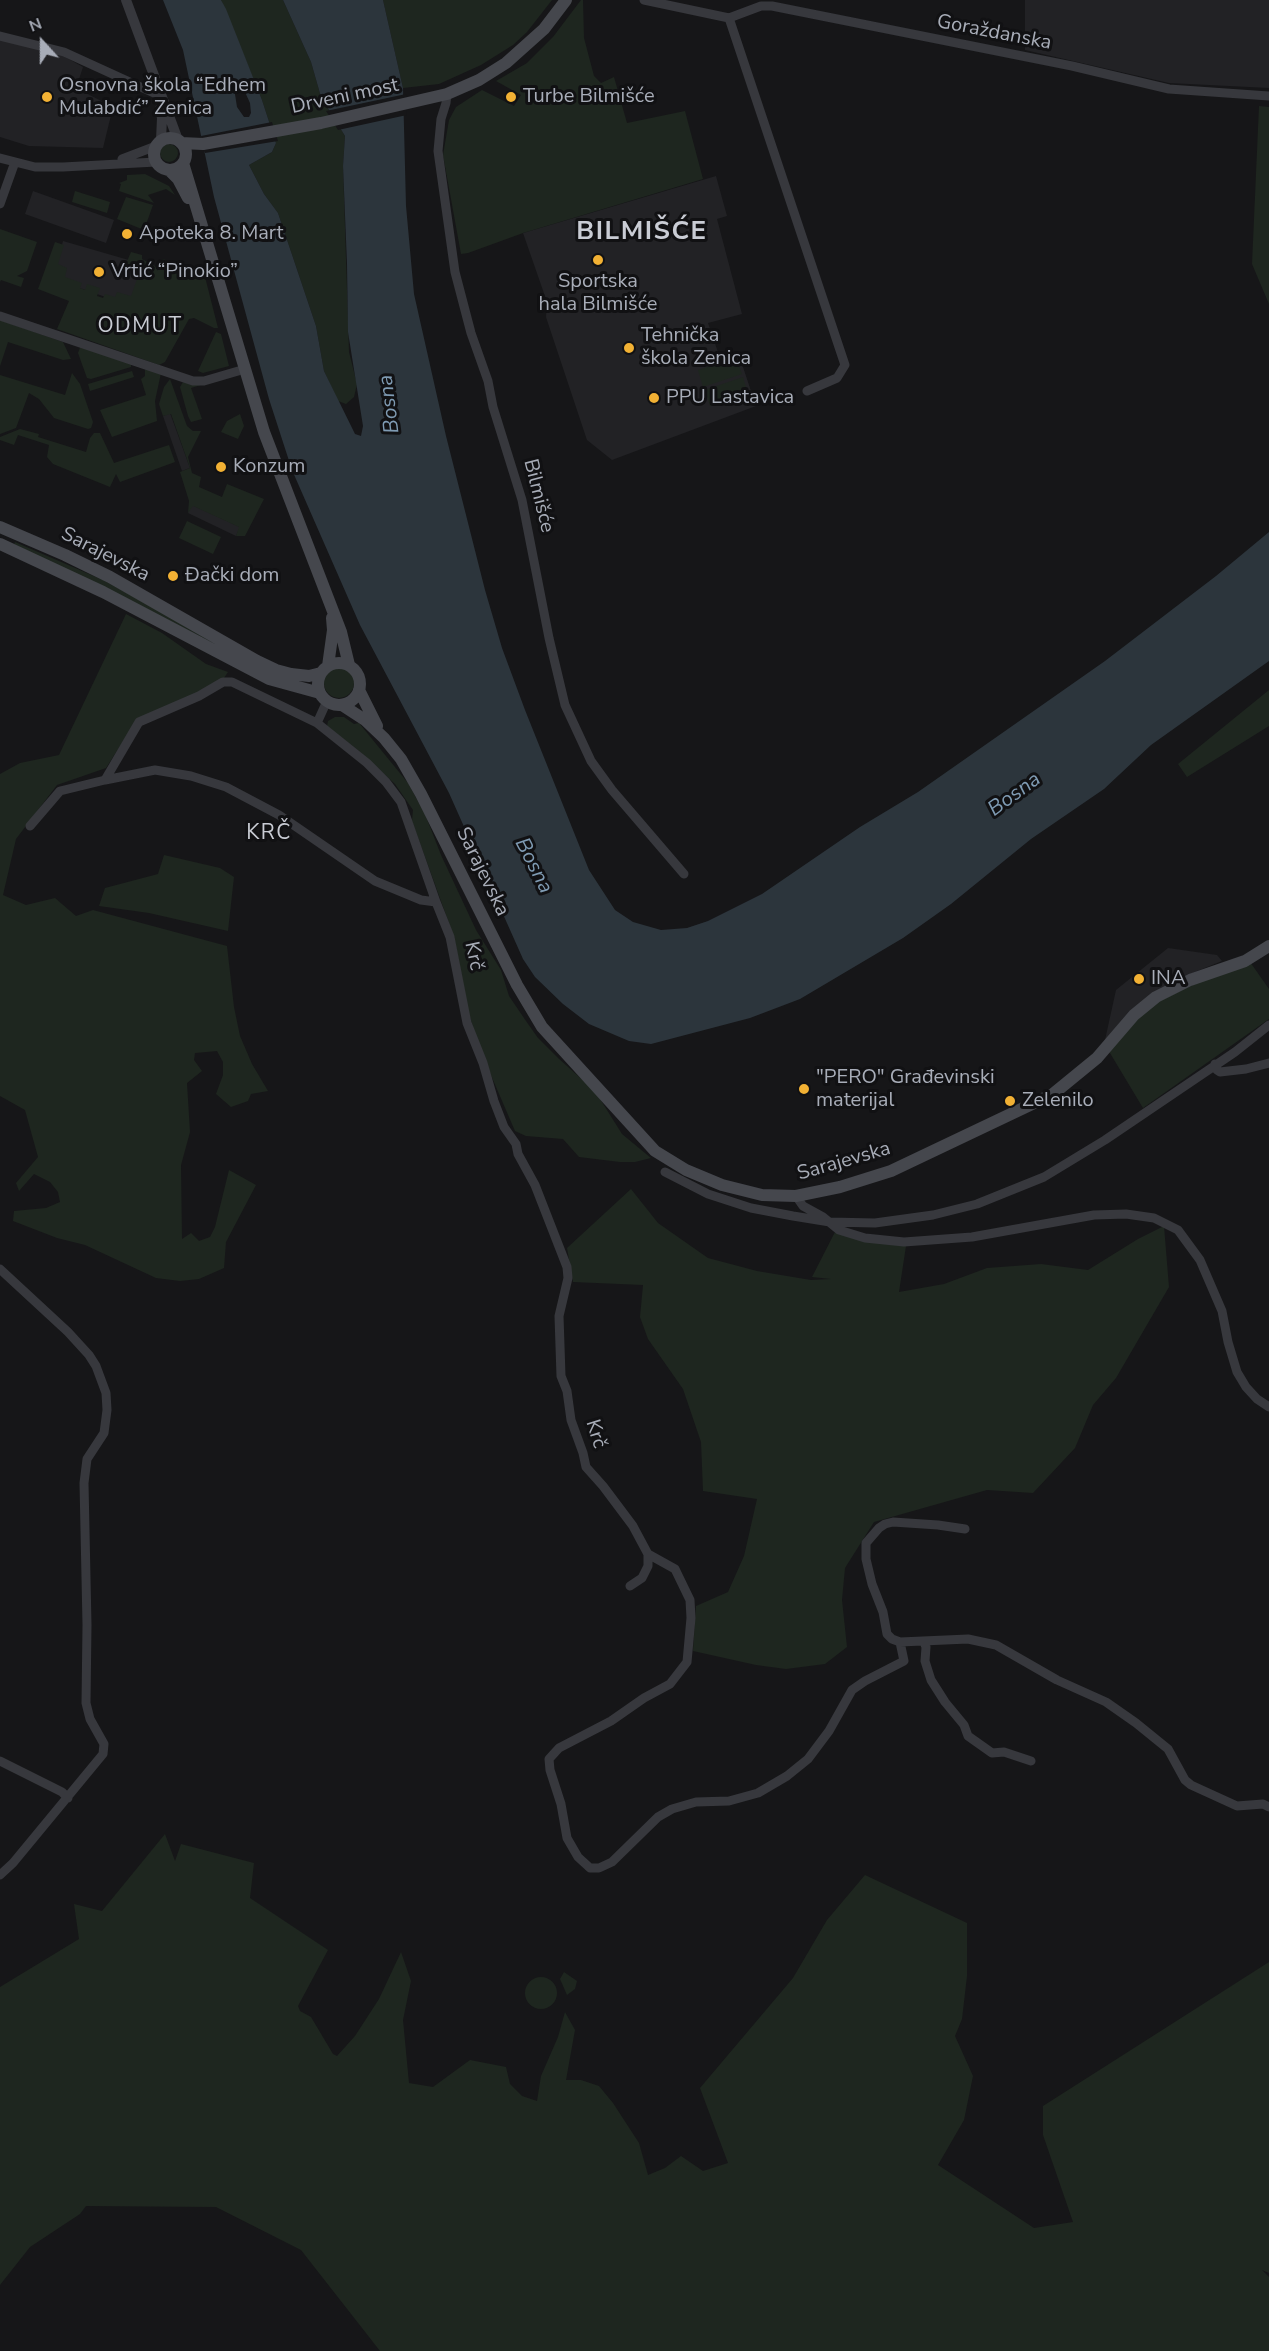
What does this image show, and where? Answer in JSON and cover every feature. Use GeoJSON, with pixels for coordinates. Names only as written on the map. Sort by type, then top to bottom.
{"type":"FeatureCollection","features":[{"type":"Feature","properties":{"kind":"main road","name":"Drveni most"},"geometry":{"type":"LineString","coordinates":[[205,144],[321,123],[447,94],[478,80],[513,58],[544,29],[566,0]]}},
{"type":"Feature","properties":{"kind":"main road"},"geometry":{"type":"LineString","coordinates":[[168,138],[205,144],[175,169],[161,168],[153,154],[159,143],[168,138]]}},
{"type":"Feature","properties":{"kind":"main road"},"geometry":{"type":"LineString","coordinates":[[179,141],[185,150],[184,160],[197,215],[284,486],[331,607],[345,644],[349,665],[359,676],[359,690],[352,700],[342,705],[324,697],[318,682],[325,669],[333,630],[331,607]]}},
{"type":"Feature","properties":{"kind":"main road"},"geometry":{"type":"LineString","coordinates":[[169,170],[178,179],[197,215]]}},
{"type":"Feature","properties":{"kind":"main road","name":"Sarajevska"},"geometry":{"type":"LineString","coordinates":[[0,527],[110,577],[266,665],[291,674],[309,676],[325,669]]}},
{"type":"Feature","properties":{"kind":"main road","name":"Sarajevska"},"geometry":{"type":"LineString","coordinates":[[0,543],[103,592],[260,675],[324,697]]}},
{"type":"Feature","properties":{"kind":"main road"},"geometry":{"type":"LineString","coordinates":[[325,669],[337,663],[349,665]]}},
{"type":"Feature","properties":{"kind":"main road","name":"Sarajevska"},"geometry":{"type":"LineString","coordinates":[[359,690],[384,738]]}},
{"type":"Feature","properties":{"kind":"main road","name":"Sarajevska"},"geometry":{"type":"LineString","coordinates":[[342,705],[384,738],[401,759],[522,994],[542,1028],[654,1151],[686,1170],[722,1185],[762,1195],[796,1196],[840,1187],[891,1171],[1053,1094],[1097,1058],[1134,1014],[1156,997],[1190,980],[1245,961],[1269,946]]}},
{"type":"Feature","properties":{"kind":"street"},"geometry":{"type":"LineString","coordinates":[[126,0],[179,141]]}},
{"type":"Feature","properties":{"kind":"street"},"geometry":{"type":"LineString","coordinates":[[644,0],[729,18],[845,365],[837,378],[807,391]]}},
{"type":"Feature","properties":{"kind":"street","name":"Goraždanska"},"geometry":{"type":"LineString","coordinates":[[729,18],[761,6],[772,6],[1072,66],[1170,89],[1269,96]]}},
{"type":"Feature","properties":{"kind":"street"},"geometry":{"type":"LineString","coordinates":[[0,36],[64,52],[156,94]]}},
{"type":"Feature","properties":{"kind":"street"},"geometry":{"type":"LineString","coordinates":[[95,164],[118,160],[159,143],[162,118],[152,74]]}},
{"type":"Feature","properties":{"kind":"street","name":"Bilmišće"},"geometry":{"type":"LineString","coordinates":[[447,94],[441,119],[438,151],[455,272],[471,333],[488,381],[493,407],[522,500],[549,638],[565,705],[591,761],[612,790],[684,874]]}},
{"type":"Feature","properties":{"kind":"street"},"geometry":{"type":"LineString","coordinates":[[0,158],[35,167],[156,162]]}},
{"type":"Feature","properties":{"kind":"street"},"geometry":{"type":"LineString","coordinates":[[0,204],[15,162]]}},
{"type":"Feature","properties":{"kind":"street"},"geometry":{"type":"LineString","coordinates":[[0,316],[192,381],[204,381],[245,369]]}},
{"type":"Feature","properties":{"kind":"street","name":"Krč"},"geometry":{"type":"LineString","coordinates":[[105,780],[139,722],[199,696],[223,682],[232,682],[317,723],[367,763],[387,783],[401,802],[435,902],[450,937],[467,1023],[483,1063],[494,1101],[504,1127],[516,1144],[518,1154],[535,1185],[567,1267],[568,1278],[560,1316],[561,1377],[567,1391],[571,1420],[583,1453],[585,1467],[603,1486],[633,1526],[648,1554]]}},
{"type":"Feature","properties":{"kind":"street"},"geometry":{"type":"LineString","coordinates":[[317,723],[324,697]]}},
{"type":"Feature","properties":{"kind":"street"},"geometry":{"type":"LineString","coordinates":[[30,826],[60,791],[155,770],[191,776],[226,787],[279,815],[375,881],[421,900],[435,902]]}},
{"type":"Feature","properties":{"kind":"street"},"geometry":{"type":"LineString","coordinates":[[665,1172],[708,1194],[751,1208],[830,1222],[875,1223],[933,1215],[978,1204],[1044,1177],[1105,1140],[1269,1025]]}},
{"type":"Feature","properties":{"kind":"street"},"geometry":{"type":"LineString","coordinates":[[1215,1064],[1220,1072],[1269,1063]]}},
{"type":"Feature","properties":{"kind":"street"},"geometry":{"type":"LineString","coordinates":[[796,1196],[803,1206],[839,1230],[904,1242],[972,1237],[1094,1215],[1126,1214],[1155,1218],[1178,1230],[1200,1260],[1222,1311],[1237,1372],[1246,1387],[1257,1399],[1269,1407]]}},
{"type":"Feature","properties":{"kind":"street"},"geometry":{"type":"LineString","coordinates":[[0,1269],[81,1345],[96,1366],[106,1393],[107,1410],[104,1433],[87,1459],[84,1493],[86,1703],[90,1719],[104,1744],[103,1754],[13,1863],[0,1875]]}},
{"type":"Feature","properties":{"kind":"street"},"geometry":{"type":"LineString","coordinates":[[965,1529],[893,1522],[879,1528],[866,1543],[866,1559],[872,1584],[883,1612],[887,1634],[892,1639],[900,1642],[968,1639],[996,1645],[1057,1680],[1106,1702],[1136,1723],[1168,1749],[1185,1780],[1191,1785],[1237,1806],[1263,1804],[1269,1807]]}},
{"type":"Feature","properties":{"kind":"street"},"geometry":{"type":"LineString","coordinates":[[630,1586],[642,1578],[648,1566],[648,1554],[675,1569],[690,1600],[691,1618],[687,1662],[670,1684],[644,1698],[611,1721],[559,1748],[549,1760],[567,1838],[578,1857],[590,1868],[599,1868],[612,1863],[658,1817],[672,1809],[696,1802],[729,1801],[758,1793],[787,1776],[808,1759],[829,1731],[852,1690],[904,1661],[900,1642]]}},
{"type":"Feature","properties":{"kind":"street"},"geometry":{"type":"LineString","coordinates":[[924,1642],[925,1661],[931,1680],[945,1702],[958,1715],[968,1736],[992,1753],[1004,1752],[1031,1761]]}},
{"type":"Feature","properties":{"kind":"street"},"geometry":{"type":"LineString","coordinates":[[0,1761],[62,1792],[68,1798]]}},
{"type":"Feature","properties":{"kind":"shaded area"},"geometry":{"type":"Polygon","coordinates":[[[221,0],[283,0],[311,62],[321,97],[345,136],[343,166],[349,352],[357,384],[354,397],[346,404],[338,401],[324,371],[316,326],[278,213],[264,194],[249,165],[272,152],[276,143],[262,100],[221,0]]]}},
{"type":"Feature","properties":{"kind":"shaded area"},"geometry":{"type":"Polygon","coordinates":[[[383,0],[552,0],[527,32],[513,45],[481,65],[439,84],[403,88],[383,0]]]}},
{"type":"Feature","properties":{"kind":"shaded area"},"geometry":{"type":"Polygon","coordinates":[[[583,0],[584,38],[594,76],[601,83],[614,77],[627,123],[685,111],[703,179],[461,254],[443,155],[449,120],[456,107],[482,90],[514,106],[521,95],[496,81],[527,63],[553,37],[583,0]]]}},
{"type":"Feature","properties":{"kind":"shaded area"},"geometry":{"type":"Polygon","coordinates":[[[1025,0],[1269,0],[1269,88],[1169,83],[1025,50],[1025,0]]]}},
{"type":"Feature","properties":{"kind":"shaded area","name":"Osnovna škola “Edhem Mulabdić” Zenica"},"geometry":{"type":"Polygon","coordinates":[[[0,39],[58,53],[83,67],[76,88],[113,107],[103,148],[29,146],[0,137],[0,39]]]}},
{"type":"Feature","properties":{"kind":"shaded area"},"geometry":{"type":"Polygon","coordinates":[[[1259,106],[1269,107],[1269,304],[1252,264],[1259,106]]]}},
{"type":"Feature","properties":{"kind":"shaded area"},"geometry":{"type":"Polygon","coordinates":[[[169,144],[175,147],[178,153],[175,159],[169,162],[163,159],[160,153],[163,147],[169,144]]]}},
{"type":"Feature","properties":{"kind":"shaded area"},"geometry":{"type":"Polygon","coordinates":[[[145,174],[169,186],[175,195],[166,189],[148,195],[154,203],[119,191],[121,184],[119,183],[127,180],[127,175],[145,174]]]}},
{"type":"Feature","properties":{"kind":"shaded area"},"geometry":{"type":"Polygon","coordinates":[[[716,176],[727,216],[717,219],[742,314],[708,323],[721,361],[739,355],[756,406],[612,460],[587,440],[546,317],[547,302],[523,233],[716,176]]]}},
{"type":"Feature","properties":{"kind":"shaded area"},"geometry":{"type":"Polygon","coordinates":[[[33,191],[114,220],[106,243],[25,214],[33,191]]]}},
{"type":"Feature","properties":{"kind":"shaded area"},"geometry":{"type":"Polygon","coordinates":[[[75,191],[110,202],[107,213],[72,202],[75,191]]]}},
{"type":"Feature","properties":{"kind":"shaded area"},"geometry":{"type":"Polygon","coordinates":[[[126,197],[153,205],[144,230],[117,219],[126,197]]]}},
{"type":"Feature","properties":{"kind":"shaded area"},"geometry":{"type":"Polygon","coordinates":[[[0,229],[37,242],[27,271],[17,276],[24,278],[21,287],[1,280],[0,282],[0,229]]]}},
{"type":"Feature","properties":{"kind":"shaded area","name":"Vrtić “Pinokio”"},"geometry":{"type":"Polygon","coordinates":[[[63,241],[146,265],[132,306],[53,279],[63,241]]]}},
{"type":"Feature","properties":{"kind":"shaded area"},"geometry":{"type":"Polygon","coordinates":[[[55,242],[64,245],[58,264],[67,268],[65,277],[82,283],[80,288],[85,290],[87,284],[100,288],[97,296],[103,298],[105,294],[115,297],[117,292],[131,296],[140,271],[125,266],[131,252],[142,255],[142,259],[155,266],[158,271],[157,266],[163,259],[204,273],[218,328],[194,318],[189,319],[165,362],[159,365],[57,329],[69,301],[38,289],[55,242]]]}},
{"type":"Feature","properties":{"kind":"shaded area"},"geometry":{"type":"Polygon","coordinates":[[[0,320],[63,342],[71,359],[63,360],[8,342],[0,366],[0,320]]]}},
{"type":"Feature","properties":{"kind":"shaded area"},"geometry":{"type":"Polygon","coordinates":[[[216,332],[221,334],[229,366],[203,373],[198,371],[216,332]]]}},
{"type":"Feature","properties":{"kind":"shaded area"},"geometry":{"type":"Polygon","coordinates":[[[81,345],[131,363],[131,367],[91,379],[87,378],[78,353],[81,345]]]}},
{"type":"Feature","properties":{"kind":"shaded area"},"geometry":{"type":"Polygon","coordinates":[[[736,358],[742,374],[703,387],[698,370],[736,358]]]}},
{"type":"Feature","properties":{"kind":"shaded area"},"geometry":{"type":"Polygon","coordinates":[[[145,369],[161,373],[155,401],[157,421],[112,437],[100,410],[146,395],[141,379],[145,376],[145,369]]]}},
{"type":"Feature","properties":{"kind":"shaded area"},"geometry":{"type":"Polygon","coordinates":[[[132,371],[134,377],[90,391],[88,384],[132,371]]]}},
{"type":"Feature","properties":{"kind":"shaded area"},"geometry":{"type":"Polygon","coordinates":[[[72,373],[80,384],[93,422],[91,428],[54,418],[39,399],[29,393],[16,428],[0,434],[0,375],[65,395],[72,373]]]}},
{"type":"Feature","properties":{"kind":"shaded area"},"geometry":{"type":"Polygon","coordinates":[[[743,377],[748,394],[710,406],[705,390],[743,377]]]}},
{"type":"Feature","properties":{"kind":"shaded area"},"geometry":{"type":"Polygon","coordinates":[[[170,379],[187,426],[193,431],[201,431],[188,457],[192,473],[201,477],[199,487],[222,497],[227,484],[264,499],[245,536],[236,536],[239,527],[193,506],[188,513],[189,501],[180,472],[190,468],[171,414],[163,416],[159,404],[164,387],[170,379]]]}},
{"type":"Feature","properties":{"kind":"shaded area"},"geometry":{"type":"Polygon","coordinates":[[[183,382],[201,385],[191,388],[202,419],[191,422],[180,387],[183,382]]]}},
{"type":"Feature","properties":{"kind":"shaded area"},"geometry":{"type":"Polygon","coordinates":[[[170,413],[190,468],[182,471],[163,416],[170,413]]]}},
{"type":"Feature","properties":{"kind":"shaded area"},"geometry":{"type":"Polygon","coordinates":[[[240,414],[244,426],[238,439],[221,432],[227,421],[240,414]]]}},
{"type":"Feature","properties":{"kind":"shaded area"},"geometry":{"type":"Polygon","coordinates":[[[20,429],[86,452],[90,438],[94,433],[100,433],[114,463],[169,445],[175,462],[120,482],[116,474],[110,487],[53,464],[47,457],[49,445],[18,435],[14,445],[0,440],[0,437],[20,429]]]}},
{"type":"Feature","properties":{"kind":"shaded area"},"geometry":{"type":"Polygon","coordinates":[[[192,505],[240,527],[236,536],[188,513],[192,505]]]}},
{"type":"Feature","properties":{"kind":"shaded area"},"geometry":{"type":"Polygon","coordinates":[[[187,521],[221,537],[213,554],[179,538],[187,521]]]}},
{"type":"Feature","properties":{"kind":"shaded area"},"geometry":{"type":"Polygon","coordinates":[[[15,542],[103,580],[287,680],[14,544],[15,542]]]}},
{"type":"Feature","properties":{"kind":"shaded area"},"geometry":{"type":"Polygon","coordinates":[[[126,614],[162,633],[206,664],[228,672],[224,678],[203,691],[136,721],[106,768],[57,785],[16,839],[3,895],[26,905],[55,898],[76,916],[93,910],[227,946],[240,1036],[252,1064],[268,1091],[251,1094],[248,1101],[231,1107],[216,1094],[223,1075],[223,1062],[217,1051],[195,1053],[194,1060],[202,1071],[187,1083],[190,1132],[181,1165],[182,1239],[191,1233],[199,1241],[210,1237],[215,1227],[229,1170],[256,1185],[226,1242],[224,1268],[199,1279],[180,1281],[156,1278],[85,1245],[57,1238],[13,1221],[14,1211],[46,1208],[60,1202],[58,1192],[50,1182],[34,1174],[19,1191],[16,1183],[38,1157],[25,1110],[0,1096],[0,774],[20,763],[59,755],[126,614]]]}},
{"type":"Feature","properties":{"kind":"shaded area"},"geometry":{"type":"Polygon","coordinates":[[[339,668],[350,672],[354,683],[350,694],[339,698],[328,694],[324,683],[328,672],[339,668]]]}},
{"type":"Feature","properties":{"kind":"shaded area"},"geometry":{"type":"Polygon","coordinates":[[[1269,690],[1269,726],[1187,777],[1178,764],[1269,690]]]}},
{"type":"Feature","properties":{"kind":"shaded area"},"geometry":{"type":"Polygon","coordinates":[[[335,717],[344,717],[354,724],[359,723],[408,783],[425,814],[441,855],[476,930],[501,970],[509,996],[538,1038],[595,1091],[622,1134],[651,1158],[635,1162],[620,1162],[579,1157],[563,1139],[526,1136],[515,1131],[478,1045],[469,1014],[454,937],[412,821],[413,810],[395,784],[327,726],[328,721],[335,717]]]}},
{"type":"Feature","properties":{"kind":"shaded area"},"geometry":{"type":"Polygon","coordinates":[[[164,855],[220,868],[234,877],[228,931],[149,913],[99,906],[105,888],[158,874],[164,855]]]}},
{"type":"Feature","properties":{"kind":"shaded area"},"geometry":{"type":"Polygon","coordinates":[[[1168,948],[1217,955],[1222,961],[1185,976],[1105,1040],[1116,990],[1168,948]]]}},
{"type":"Feature","properties":{"kind":"shaded area"},"geometry":{"type":"Polygon","coordinates":[[[1248,959],[1269,989],[1269,1019],[1143,1108],[1107,1048],[1153,1004],[1248,959]]]}},
{"type":"Feature","properties":{"kind":"shaded area"},"geometry":{"type":"Polygon","coordinates":[[[631,1189],[658,1223],[708,1258],[757,1271],[811,1280],[831,1279],[812,1277],[835,1232],[906,1246],[899,1292],[944,1284],[987,1268],[1041,1264],[1088,1270],[1164,1226],[1169,1287],[1116,1378],[1093,1405],[1075,1448],[1033,1493],[987,1490],[874,1522],[845,1568],[842,1600],[847,1647],[825,1664],[786,1669],[756,1665],[693,1651],[696,1606],[728,1592],[744,1556],[757,1499],[703,1491],[701,1442],[683,1389],[648,1339],[640,1317],[643,1285],[573,1282],[567,1248],[631,1189]]]}},
{"type":"Feature","properties":{"kind":"shaded area"},"geometry":{"type":"Polygon","coordinates":[[[165,1834],[175,1861],[181,1844],[254,1863],[250,1898],[328,1950],[298,2006],[300,2011],[311,2017],[333,2054],[337,2056],[355,2036],[379,1999],[401,1952],[411,1981],[403,2020],[409,2083],[433,2087],[470,2060],[506,2067],[510,2084],[522,2096],[537,2101],[541,2076],[558,2037],[565,2012],[575,2030],[566,2080],[581,2080],[599,2086],[639,2143],[648,2175],[665,2168],[681,2156],[703,2171],[728,2163],[700,2088],[793,1978],[827,1920],[865,1875],[967,1923],[967,1976],[962,2019],[955,2036],[973,2076],[964,2120],[938,2165],[1034,2228],[1073,2222],[1043,2135],[1043,2106],[1269,1962],[1269,2273],[1262,2270],[1269,2277],[1269,2351],[380,2351],[301,2250],[216,2207],[86,2206],[80,2214],[30,2247],[0,2285],[0,1987],[79,1939],[74,1904],[102,1911],[165,1834]]]}},
{"type":"Feature","properties":{"kind":"shaded area"},"geometry":{"type":"Polygon","coordinates":[[[564,1972],[577,1981],[575,1989],[567,1995],[560,1979],[564,1972]]]}},
{"type":"Feature","properties":{"kind":"shaded area"},"geometry":{"type":"Polygon","coordinates":[[[541,1977],[552,1982],[557,1993],[552,2004],[541,2009],[530,2004],[525,1993],[530,1982],[541,1977]]]}},
{"type":"Feature","properties":{"kind":"water","name":"Bosna"},"geometry":{"type":"Polygon","coordinates":[[[163,0],[221,0],[262,100],[276,143],[272,152],[249,165],[264,194],[278,213],[316,326],[324,371],[355,434],[361,436],[363,426],[348,332],[343,166],[345,136],[321,97],[311,62],[283,0],[383,0],[403,88],[406,206],[414,294],[446,436],[485,590],[502,648],[525,710],[589,870],[615,910],[633,922],[661,930],[687,928],[708,921],[762,894],[860,827],[918,792],[1105,661],[1216,576],[1269,532],[1269,661],[1151,745],[1104,789],[1031,839],[951,904],[903,938],[800,999],[750,1018],[651,1044],[629,1041],[589,1024],[563,1004],[535,977],[523,959],[449,793],[360,625],[292,470],[269,399],[214,197],[183,50],[163,0]],[[240,87],[234,88],[237,107],[244,117],[249,117],[250,103],[240,87]]]}},
{"type":"Feature","properties":{"kind":"pier"},"geometry":{"type":"Polygon","coordinates":[[[406,94],[407,115],[338,130],[326,111],[406,94]]]}},
{"type":"Feature","properties":{"kind":"pier"},"geometry":{"type":"Polygon","coordinates":[[[272,122],[278,141],[205,153],[204,151],[201,136],[272,122]]]}},
{"type":"Feature","properties":{"kind":"place","name":"Osnovna škola “Edhem Mulabdić” Zenica"},"geometry":{"type":"Point","coordinates":[47,97]}},
{"type":"Feature","properties":{"kind":"place","name":"Turbe Bilmišće"},"geometry":{"type":"Point","coordinates":[511,97]}},
{"type":"Feature","properties":{"kind":"place","name":"Apoteka 8. Mart"},"geometry":{"type":"Point","coordinates":[127,234]}},
{"type":"Feature","properties":{"kind":"place","name":"Sportska hala Bilmišće"},"geometry":{"type":"Point","coordinates":[598,260]}},
{"type":"Feature","properties":{"kind":"place","name":"Vrtić “Pinokio”"},"geometry":{"type":"Point","coordinates":[99,272]}},
{"type":"Feature","properties":{"kind":"place","name":"Tehnička škola Zenica"},"geometry":{"type":"Point","coordinates":[629,348]}},
{"type":"Feature","properties":{"kind":"place","name":"PPU Lastavica"},"geometry":{"type":"Point","coordinates":[654,398]}},
{"type":"Feature","properties":{"kind":"place","name":"Konzum"},"geometry":{"type":"Point","coordinates":[221,467]}},
{"type":"Feature","properties":{"kind":"place","name":"Đački dom"},"geometry":{"type":"Point","coordinates":[173,576]}},
{"type":"Feature","properties":{"kind":"place","name":"INA"},"geometry":{"type":"Point","coordinates":[1139,979]}},
{"type":"Feature","properties":{"kind":"place","name":"\"PERO\" Građevinski materijal"},"geometry":{"type":"Point","coordinates":[804,1089]}},
{"type":"Feature","properties":{"kind":"place","name":"Zelenilo"},"geometry":{"type":"Point","coordinates":[1010,1101]}},
{"type":"Feature","properties":{"kind":"district","name":"BILMIŠĆE"},"geometry":{"type":"Point","coordinates":[642,233]}},
{"type":"Feature","properties":{"kind":"district","name":"ODMUT"},"geometry":{"type":"Point","coordinates":[140,327]}},
{"type":"Feature","properties":{"kind":"district","name":"KRČ"},"geometry":{"type":"Point","coordinates":[269,834]}}]}
